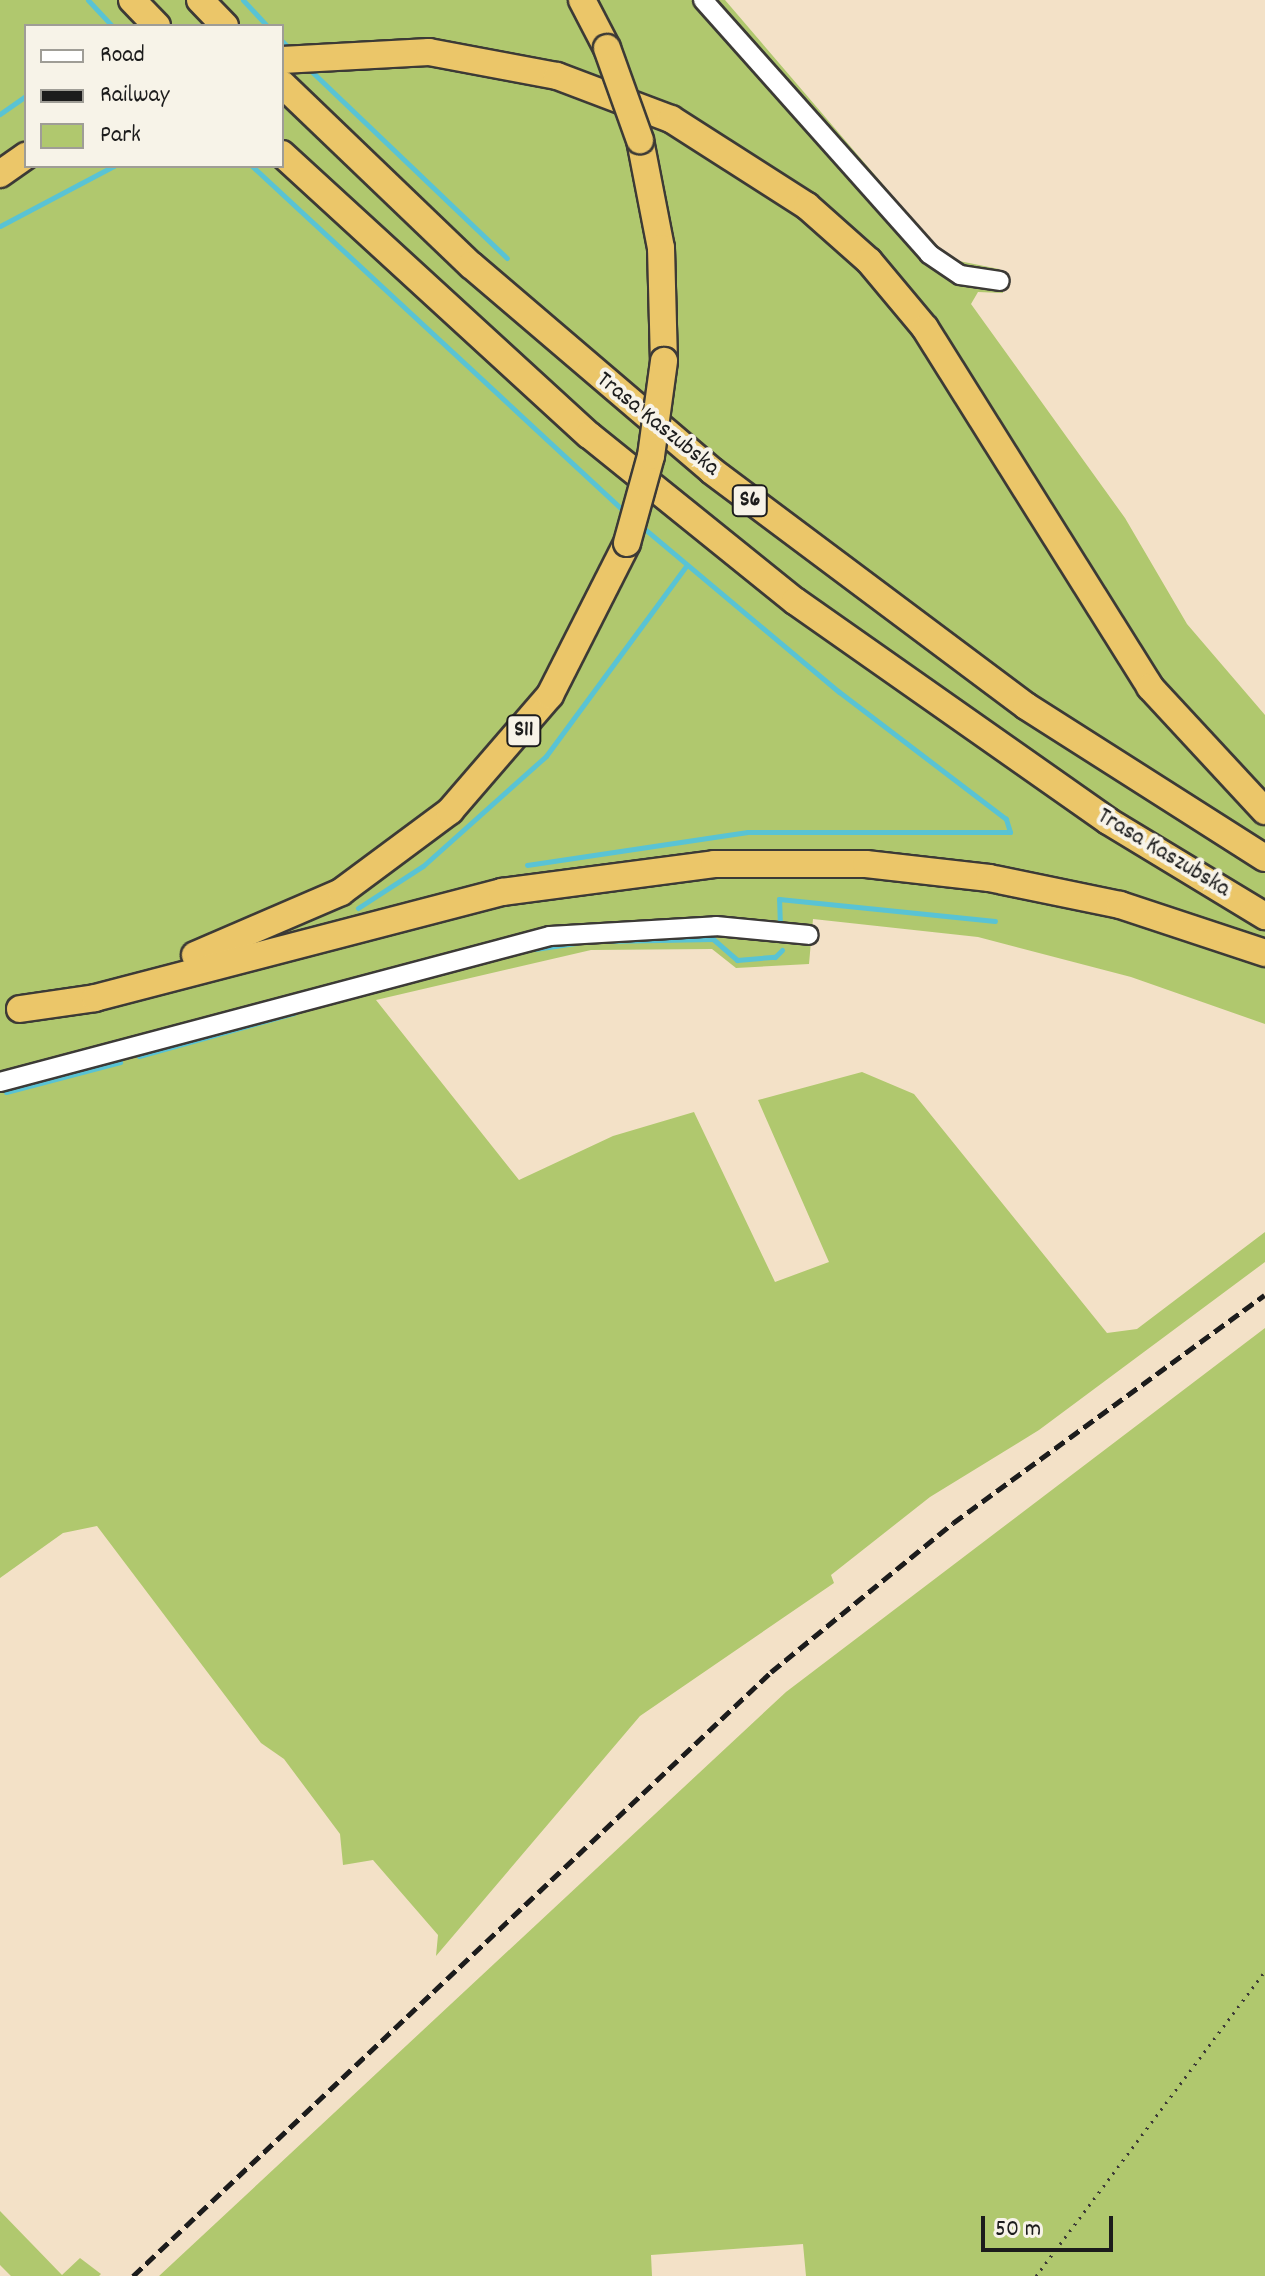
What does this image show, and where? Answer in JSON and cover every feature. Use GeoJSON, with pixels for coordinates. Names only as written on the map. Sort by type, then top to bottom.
{"type":"FeatureCollection","features":[{"type":"Feature","properties":{"kind":"highway"},"geometry":{"type":"LineString","coordinates":[[132,0],[155,24]]}},
{"type":"Feature","properties":{"kind":"highway"},"geometry":{"type":"LineString","coordinates":[[200,0],[223,24]]}},
{"type":"Feature","properties":{"kind":"highway","name":"S11"},"geometry":{"type":"LineString","coordinates":[[10,1011],[238,941],[392,858],[450,811],[528,725],[589,631],[627,543],[651,456],[664,361],[661,248],[640,140],[607,48],[582,0]]}},
{"type":"Feature","properties":{"kind":"highway"},"geometry":{"type":"LineString","coordinates":[[284,60],[322,55],[429,52],[557,76],[671,119],[807,206],[869,261],[925,328],[1150,687],[1265,811]]}},
{"type":"Feature","properties":{"kind":"highway","name":"Trasa Kaszubska"},"geometry":{"type":"LineString","coordinates":[[284,86],[471,265],[712,471],[1014,698],[1265,858]]}},
{"type":"Feature","properties":{"kind":"highway","name":"Trasa Kaszubska"},"geometry":{"type":"LineString","coordinates":[[284,156],[577,425],[795,601],[1081,804],[1265,916]]}},
{"type":"Feature","properties":{"kind":"highway"},"geometry":{"type":"LineString","coordinates":[[0,174],[24,157]]}},
{"type":"Feature","properties":{"kind":"highway"},"geometry":{"type":"LineString","coordinates":[[10,1011],[95,998],[502,892],[714,864],[866,864],[989,878],[1132,908],[1265,953]]}},
{"type":"Feature","properties":{"kind":"lane"},"geometry":{"type":"LineString","coordinates":[[703,0],[929,254],[960,275],[1000,281]]}},
{"type":"Feature","properties":{"kind":"lane"},"geometry":{"type":"LineString","coordinates":[[0,1082],[550,936],[716,926],[809,935]]}},
{"type":"Feature","properties":{"kind":"path"},"geometry":{"type":"LineString","coordinates":[[1036,2276],[1265,1971]]}},
{"type":"Feature","properties":{"kind":"green space"},"geometry":{"type":"Polygon","coordinates":[[[0,0],[725,0],[934,244],[959,261],[999,269],[1003,293],[978,292],[971,304],[1125,518],[1187,624],[1265,715],[1265,1024],[1131,977],[978,937],[813,919],[809,964],[736,968],[712,949],[591,950],[376,1000],[519,1180],[613,1136],[694,1112],[775,1282],[829,1262],[758,1100],[862,1072],[914,1094],[1107,1333],[1137,1329],[1265,1232],[1265,1262],[1039,1430],[930,1497],[831,1575],[834,1583],[640,1716],[436,1956],[438,1935],[373,1860],[343,1865],[340,1834],[284,1759],[261,1743],[97,1526],[63,1533],[0,1578],[0,0]]]}},
{"type":"Feature","properties":{"kind":"green space"},"geometry":{"type":"Polygon","coordinates":[[[1265,1328],[1265,2276],[806,2276],[803,2244],[651,2255],[652,2276],[159,2276],[786,1692],[1265,1328]]]}},
{"type":"Feature","properties":{"kind":"green space"},"geometry":{"type":"Polygon","coordinates":[[[0,2211],[62,2275],[80,2258],[101,2274],[99,2276],[11,2276],[0,2265],[0,2211]]]}},
{"type":"Feature","properties":{"kind":"waterway"},"geometry":{"type":"LineString","coordinates":[[88,0],[110,24]]}},
{"type":"Feature","properties":{"kind":"waterway"},"geometry":{"type":"LineString","coordinates":[[243,0],[265,24]]}},
{"type":"Feature","properties":{"kind":"waterway"},"geometry":{"type":"LineString","coordinates":[[284,43],[290,49]]}},
{"type":"Feature","properties":{"kind":"waterway"},"geometry":{"type":"LineString","coordinates":[[308,68],[507,258]]}},
{"type":"Feature","properties":{"kind":"waterway"},"geometry":{"type":"LineString","coordinates":[[0,114],[24,97]]}},
{"type":"Feature","properties":{"kind":"waterway"},"geometry":{"type":"LineString","coordinates":[[0,226],[110,168]]}},
{"type":"Feature","properties":{"kind":"waterway"},"geometry":{"type":"LineString","coordinates":[[254,168],[626,513]]}},
{"type":"Feature","properties":{"kind":"waterway"},"geometry":{"type":"LineString","coordinates":[[527,865],[748,832],[1010,832],[1006,819],[839,692],[640,525]]}},
{"type":"Feature","properties":{"kind":"waterway"},"geometry":{"type":"LineString","coordinates":[[358,908],[423,866],[546,756],[686,566]]}},
{"type":"Feature","properties":{"kind":"waterway"},"geometry":{"type":"LineString","coordinates":[[780,926],[779,899],[995,921]]}},
{"type":"Feature","properties":{"kind":"waterway"},"geometry":{"type":"LineString","coordinates":[[606,941],[713,939],[737,960],[775,957],[782,950]]}},
{"type":"Feature","properties":{"kind":"waterway"},"geometry":{"type":"LineString","coordinates":[[535,949],[576,943]]}},
{"type":"Feature","properties":{"kind":"waterway"},"geometry":{"type":"LineString","coordinates":[[139,1056],[294,1013]]}},
{"type":"Feature","properties":{"kind":"waterway"},"geometry":{"type":"LineString","coordinates":[[6,1092],[120,1062]]}},
{"type":"Feature","properties":{"kind":"railway"},"geometry":{"type":"LineString","coordinates":[[133,2276],[771,1672],[953,1523],[1265,1295]]}}]}
